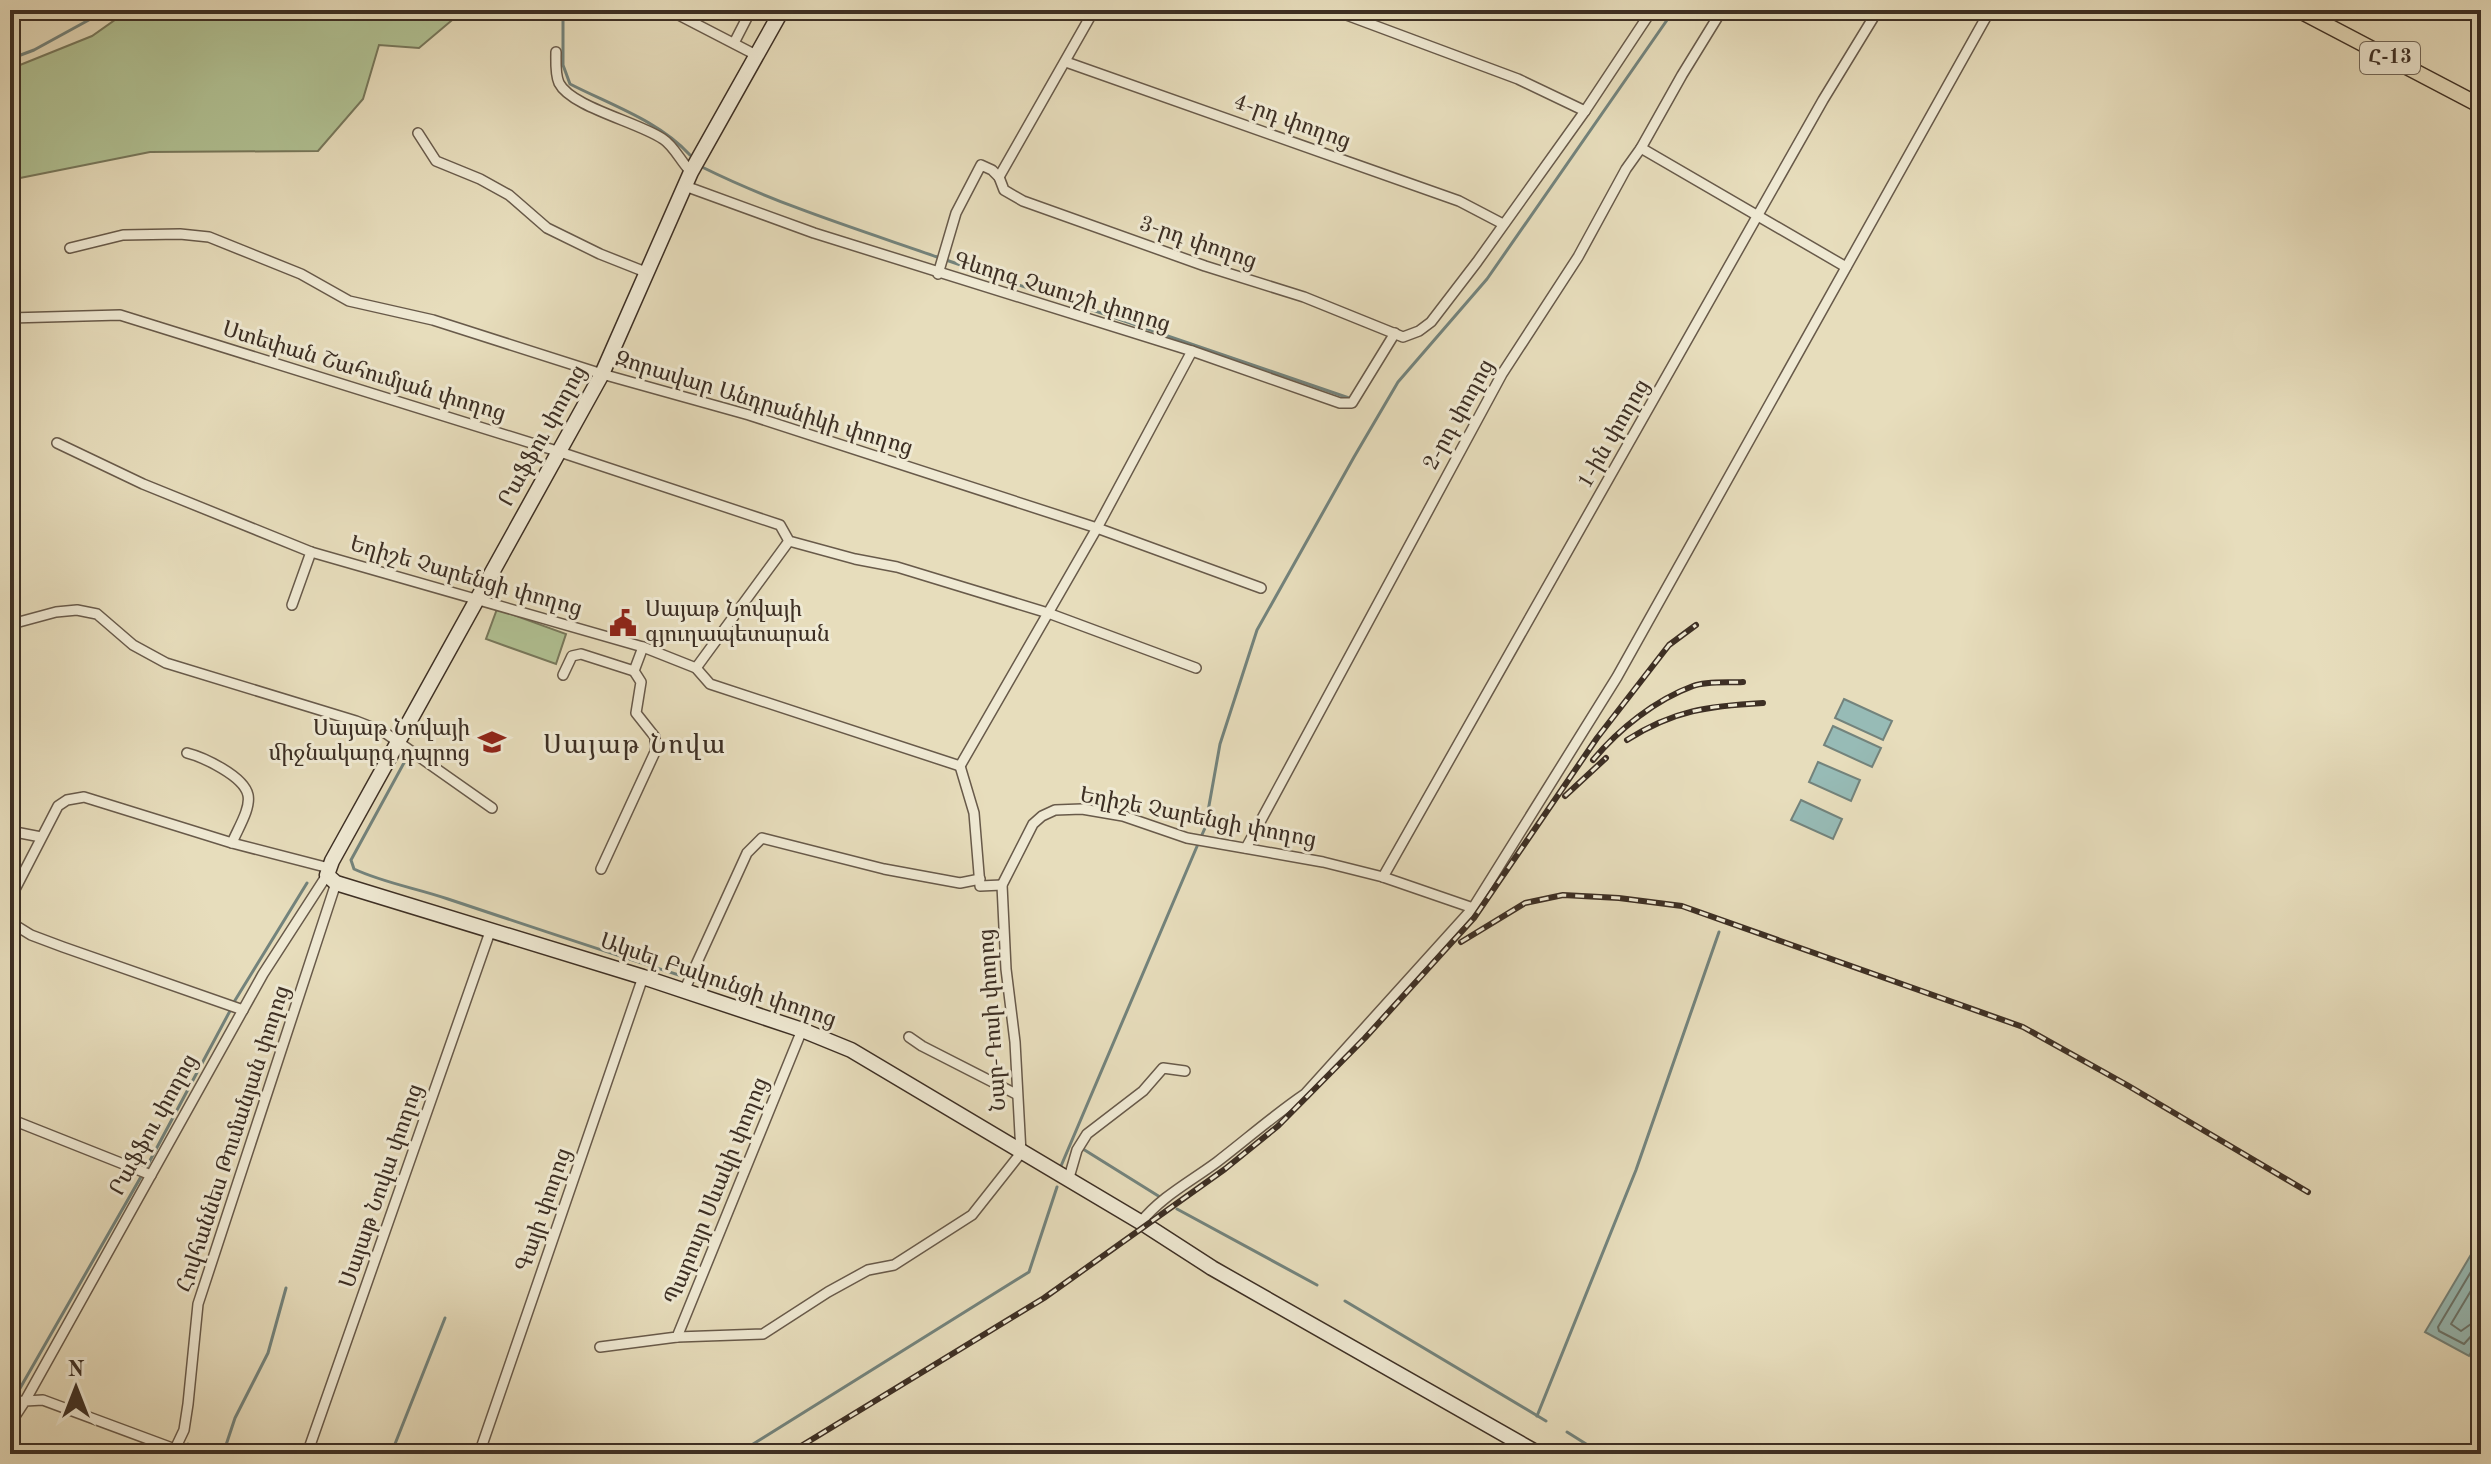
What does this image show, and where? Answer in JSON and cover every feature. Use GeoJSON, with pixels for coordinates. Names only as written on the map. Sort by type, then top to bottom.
{"type":"FeatureCollection","features":[{"type":"Feature","properties":{"kind":"main road","name":"Րաֆֆու փողոց"},"geometry":{"type":"LineString","coordinates":[[330,876],[397,742],[602,374],[691,172],[782,10]]}},
{"type":"Feature","properties":{"kind":"main road","name":"Հ-13"},"geometry":{"type":"LineString","coordinates":[[2298,10],[2481,106]]}},
{"type":"Feature","properties":{"kind":"main road","name":"Ակսել Բակունցի փողոց"},"geometry":{"type":"LineString","coordinates":[[330,876],[802,1030],[851,1050],[1212,1268],[1539,1454]]}},
{"type":"Feature","properties":{"kind":"street"},"geometry":{"type":"LineString","coordinates":[[669,10],[756,55]]}},
{"type":"Feature","properties":{"kind":"street"},"geometry":{"type":"LineString","coordinates":[[734,43],[751,10]]}},
{"type":"Feature","properties":{"kind":"street"},"geometry":{"type":"LineString","coordinates":[[938,274],[956,213],[981,165],[999,177],[1094,10]]}},
{"type":"Feature","properties":{"kind":"street"},"geometry":{"type":"LineString","coordinates":[[1333,10],[1518,79],[1585,111]]}},
{"type":"Feature","properties":{"kind":"street"},"geometry":{"type":"LineString","coordinates":[[1395,333],[1403,337],[1431,322],[1585,111],[1652,10]]}},
{"type":"Feature","properties":{"kind":"street","name":"2-րդ փողոց"},"geometry":{"type":"LineString","coordinates":[[1246,848],[1502,374],[1578,257],[1626,169],[1722,10]]}},
{"type":"Feature","properties":{"kind":"street","name":"1-ին փողոց"},"geometry":{"type":"LineString","coordinates":[[1383,877],[1823,100],[1878,10]]}},
{"type":"Feature","properties":{"kind":"street"},"geometry":{"type":"LineString","coordinates":[[1140,1223],[1152,1207],[1305,1094],[1473,908],[1617,677],[1990,10]]}},
{"type":"Feature","properties":{"kind":"street"},"geometry":{"type":"LineString","coordinates":[[556,52],[557,79],[565,93],[666,141],[691,172]]}},
{"type":"Feature","properties":{"kind":"street","name":"4-րդ փողոց"},"geometry":{"type":"LineString","coordinates":[[1066,62],[1459,201],[1503,224]]}},
{"type":"Feature","properties":{"kind":"street"},"geometry":{"type":"LineString","coordinates":[[418,133],[436,161],[509,195],[547,228],[648,273]]}},
{"type":"Feature","properties":{"kind":"street"},"geometry":{"type":"LineString","coordinates":[[1641,148],[1846,267]]}},
{"type":"Feature","properties":{"kind":"street","name":"3-րդ փողոց"},"geometry":{"type":"LineString","coordinates":[[999,177],[1004,190],[1023,201],[1205,266],[1304,297],[1395,333]]}},
{"type":"Feature","properties":{"kind":"street","name":"Գևորգ Չաուշի փողոց"},"geometry":{"type":"LineString","coordinates":[[685,186],[814,233],[1192,351],[1340,403],[1352,403],[1395,333]]}},
{"type":"Feature","properties":{"kind":"street","name":"Զորավար Անդրանիկի փողոց"},"geometry":{"type":"LineString","coordinates":[[70,248],[123,235],[209,237],[301,274],[349,301],[433,320],[602,374],[749,415],[1097,528],[1261,588]]}},
{"type":"Feature","properties":{"kind":"street","name":"Ստեփան Շահումյան փողոց"},"geometry":{"type":"LineString","coordinates":[[10,318],[120,315],[560,452],[780,525],[789,541],[897,567],[1048,613],[1196,668]]}},
{"type":"Feature","properties":{"kind":"street"},"geometry":{"type":"LineString","coordinates":[[1002,885],[980,886],[974,813],[960,766],[1097,528],[1192,351]]}},
{"type":"Feature","properties":{"kind":"street","name":"Եղիշե Չարենցի փողոց"},"geometry":{"type":"LineString","coordinates":[[57,443],[143,484],[311,552],[643,647],[696,668],[710,684],[960,766]]}},
{"type":"Feature","properties":{"kind":"street"},"geometry":{"type":"LineString","coordinates":[[696,668],[789,541]]}},
{"type":"Feature","properties":{"kind":"street"},"geometry":{"type":"LineString","coordinates":[[292,605],[311,552]]}},
{"type":"Feature","properties":{"kind":"street"},"geometry":{"type":"LineString","coordinates":[[10,621],[19,622],[77,610],[97,614],[133,645],[166,663],[384,732],[492,808]]}},
{"type":"Feature","properties":{"kind":"street"},"geometry":{"type":"LineString","coordinates":[[634,671],[643,647]]}},
{"type":"Feature","properties":{"kind":"street"},"geometry":{"type":"LineString","coordinates":[[563,675],[572,656],[581,654],[634,671],[641,682],[636,713],[655,737],[655,752],[601,869]]}},
{"type":"Feature","properties":{"kind":"street"},"geometry":{"type":"LineString","coordinates":[[187,753],[218,765],[242,785],[248,795],[246,810],[232,843]]}},
{"type":"Feature","properties":{"kind":"street"},"geometry":{"type":"LineString","coordinates":[[10,899],[58,806],[67,800],[84,797],[330,876]]}},
{"type":"Feature","properties":{"kind":"street","name":"Եղիշե Չարենցի փողոց"},"geometry":{"type":"LineString","coordinates":[[1002,885],[1033,824],[1055,810],[1082,809],[1123,816],[1187,838],[1323,862],[1383,877],[1473,908]]}},
{"type":"Feature","properties":{"kind":"street"},"geometry":{"type":"LineString","coordinates":[[10,831],[41,837]]}},
{"type":"Feature","properties":{"kind":"street"},"geometry":{"type":"LineString","coordinates":[[684,991],[747,853],[762,838],[884,869],[960,883],[980,879]]}},
{"type":"Feature","properties":{"kind":"street","name":"Րաֆֆու փողոց"},"geometry":{"type":"LineString","coordinates":[[10,1424],[146,1173],[263,974],[330,876]]}},
{"type":"Feature","properties":{"kind":"street","name":"Հովհաննես Թումանյան փողոց"},"geometry":{"type":"LineString","coordinates":[[178,1451],[188,1404],[198,1304],[330,876]]}},
{"type":"Feature","properties":{"kind":"street","name":"Նար-Դոսի փողոց"},"geometry":{"type":"LineString","coordinates":[[1002,885],[1021,1153]]}},
{"type":"Feature","properties":{"kind":"street"},"geometry":{"type":"LineString","coordinates":[[10,922],[52,943],[243,1010]]}},
{"type":"Feature","properties":{"kind":"street","name":"Սայաթ Նովա փողոց"},"geometry":{"type":"LineString","coordinates":[[307,1454],[491,929]]}},
{"type":"Feature","properties":{"kind":"street","name":"Գայի փողոց"},"geometry":{"type":"LineString","coordinates":[[479,1454],[643,977]]}},
{"type":"Feature","properties":{"kind":"street","name":"Պարույր Սևակի փողոց"},"geometry":{"type":"LineString","coordinates":[[600,1347],[677,1337],[802,1030]]}},
{"type":"Feature","properties":{"kind":"street"},"geometry":{"type":"LineString","coordinates":[[909,1037],[1016,1094]]}},
{"type":"Feature","properties":{"kind":"street"},"geometry":{"type":"LineString","coordinates":[[1068,1181],[1077,1150],[1087,1134],[1143,1091],[1163,1068],[1185,1071]]}},
{"type":"Feature","properties":{"kind":"street"},"geometry":{"type":"LineString","coordinates":[[10,1119],[146,1173]]}},
{"type":"Feature","properties":{"kind":"street"},"geometry":{"type":"LineString","coordinates":[[677,1337],[763,1334],[868,1270],[894,1265],[972,1215],[1021,1153]]}},
{"type":"Feature","properties":{"kind":"street"},"geometry":{"type":"LineString","coordinates":[[10,1402],[43,1400],[178,1451]]}},
{"type":"Feature","properties":{"kind":"green space"},"geometry":{"type":"Polygon","coordinates":[[[129,10],[464,10],[419,48],[379,45],[363,99],[318,151],[150,152],[10,180],[10,69],[92,36],[129,10]]]}},
{"type":"Feature","properties":{"kind":"green space"},"geometry":{"type":"Polygon","coordinates":[[[497,609],[566,634],[556,664],[486,639],[497,609]]]}},
{"type":"Feature","properties":{"kind":"water"},"geometry":{"type":"Polygon","coordinates":[[[1844,699],[1892,721],[1883,740],[1835,718],[1844,699]]]}},
{"type":"Feature","properties":{"kind":"water"},"geometry":{"type":"Polygon","coordinates":[[[1833,726],[1881,748],[1872,767],[1824,745],[1833,726]]]}},
{"type":"Feature","properties":{"kind":"water"},"geometry":{"type":"Polygon","coordinates":[[[1818,762],[1860,780],[1851,801],[1809,782],[1818,762]]]}},
{"type":"Feature","properties":{"kind":"water"},"geometry":{"type":"Polygon","coordinates":[[[1801,800],[1842,819],[1833,839],[1791,820],[1801,800]]]}},
{"type":"Feature","properties":{"kind":"water"},"geometry":{"type":"Polygon","coordinates":[[[2472,1253],[2481,1255],[2481,1335],[2469,1356],[2425,1332],[2472,1253]]]}},
{"type":"Feature","properties":{"kind":"waterway"},"geometry":{"type":"LineString","coordinates":[[10,59],[34,50],[107,10]]}},
{"type":"Feature","properties":{"kind":"waterway"},"geometry":{"type":"LineString","coordinates":[[563,10],[563,65],[570,84],[649,123],[690,155]]}},
{"type":"Feature","properties":{"kind":"waterway"},"geometry":{"type":"LineString","coordinates":[[1201,837],[1220,744],[1257,630],[1354,457],[1398,382],[1487,279],[1674,10]]}},
{"type":"Feature","properties":{"kind":"waterway"},"geometry":{"type":"LineString","coordinates":[[704,168],[791,205],[940,258]]}},
{"type":"Feature","properties":{"kind":"waterway"},"geometry":{"type":"LineString","coordinates":[[946,260],[1349,398]]}},
{"type":"Feature","properties":{"kind":"waterway"},"geometry":{"type":"LineString","coordinates":[[405,761],[351,860],[354,869],[682,976]]}},
{"type":"Feature","properties":{"kind":"waterway"},"geometry":{"type":"LineString","coordinates":[[1061,1166],[1198,844]]}},
{"type":"Feature","properties":{"kind":"waterway"},"geometry":{"type":"LineString","coordinates":[[234,1002],[307,883]]}},
{"type":"Feature","properties":{"kind":"waterway"},"geometry":{"type":"LineString","coordinates":[[1537,1416],[1636,1170],[1719,932]]}},
{"type":"Feature","properties":{"kind":"waterway"},"geometry":{"type":"LineString","coordinates":[[146,1168],[231,1009]]}},
{"type":"Feature","properties":{"kind":"waterway"},"geometry":{"type":"LineString","coordinates":[[1083,1149],[1160,1197]]}},
{"type":"Feature","properties":{"kind":"waterway"},"geometry":{"type":"LineString","coordinates":[[15,1397],[142,1175]]}},
{"type":"Feature","properties":{"kind":"waterway"},"geometry":{"type":"LineString","coordinates":[[737,1454],[1029,1272],[1057,1187]]}},
{"type":"Feature","properties":{"kind":"waterway"},"geometry":{"type":"LineString","coordinates":[[1177,1209],[1317,1285]]}},
{"type":"Feature","properties":{"kind":"waterway"},"geometry":{"type":"LineString","coordinates":[[223,1454],[235,1418],[268,1353],[286,1288]]}},
{"type":"Feature","properties":{"kind":"waterway"},"geometry":{"type":"LineString","coordinates":[[1345,1301],[1546,1421]]}},
{"type":"Feature","properties":{"kind":"waterway"},"geometry":{"type":"LineString","coordinates":[[391,1454],[445,1318]]}},
{"type":"Feature","properties":{"kind":"waterway"},"geometry":{"type":"LineString","coordinates":[[1567,1432],[1602,1454]]}},
{"type":"Feature","properties":{"kind":"waterway"},"geometry":{"type":"LineString","coordinates":[[188,1444],[208,1454]]}},
{"type":"Feature","properties":{"kind":"railway"},"geometry":{"type":"LineString","coordinates":[[788,1454],[1044,1298],[1225,1169],[1278,1126],[1365,1038],[1474,918],[1597,738],[1669,645],[1696,625]]}},
{"type":"Feature","properties":{"kind":"railway"},"geometry":{"type":"LineString","coordinates":[[1593,760],[1614,737],[1665,699],[1699,684],[1743,682]]}},
{"type":"Feature","properties":{"kind":"railway"},"geometry":{"type":"LineString","coordinates":[[1627,740],[1660,722],[1692,711],[1763,703]]}},
{"type":"Feature","properties":{"kind":"railway"},"geometry":{"type":"LineString","coordinates":[[1565,796],[1606,758]]}},
{"type":"Feature","properties":{"kind":"railway"},"geometry":{"type":"LineString","coordinates":[[1461,942],[1525,903],[1563,895],[1682,906],[2023,1027],[2308,1192]]}},
{"type":"Feature","properties":{"kind":"place","name":"Սայաթ Նովայի գյուղապետարան"},"geometry":{"type":"Point","coordinates":[623,623]}},
{"type":"Feature","properties":{"kind":"place","name":"Սայաթ Նովայի միջնակարգ դպրոց"},"geometry":{"type":"Point","coordinates":[492,742]}},
{"type":"Feature","properties":{"kind":"district","name":"Սայաթ Նովա"},"geometry":{"type":"Point","coordinates":[635,746]}}]}
